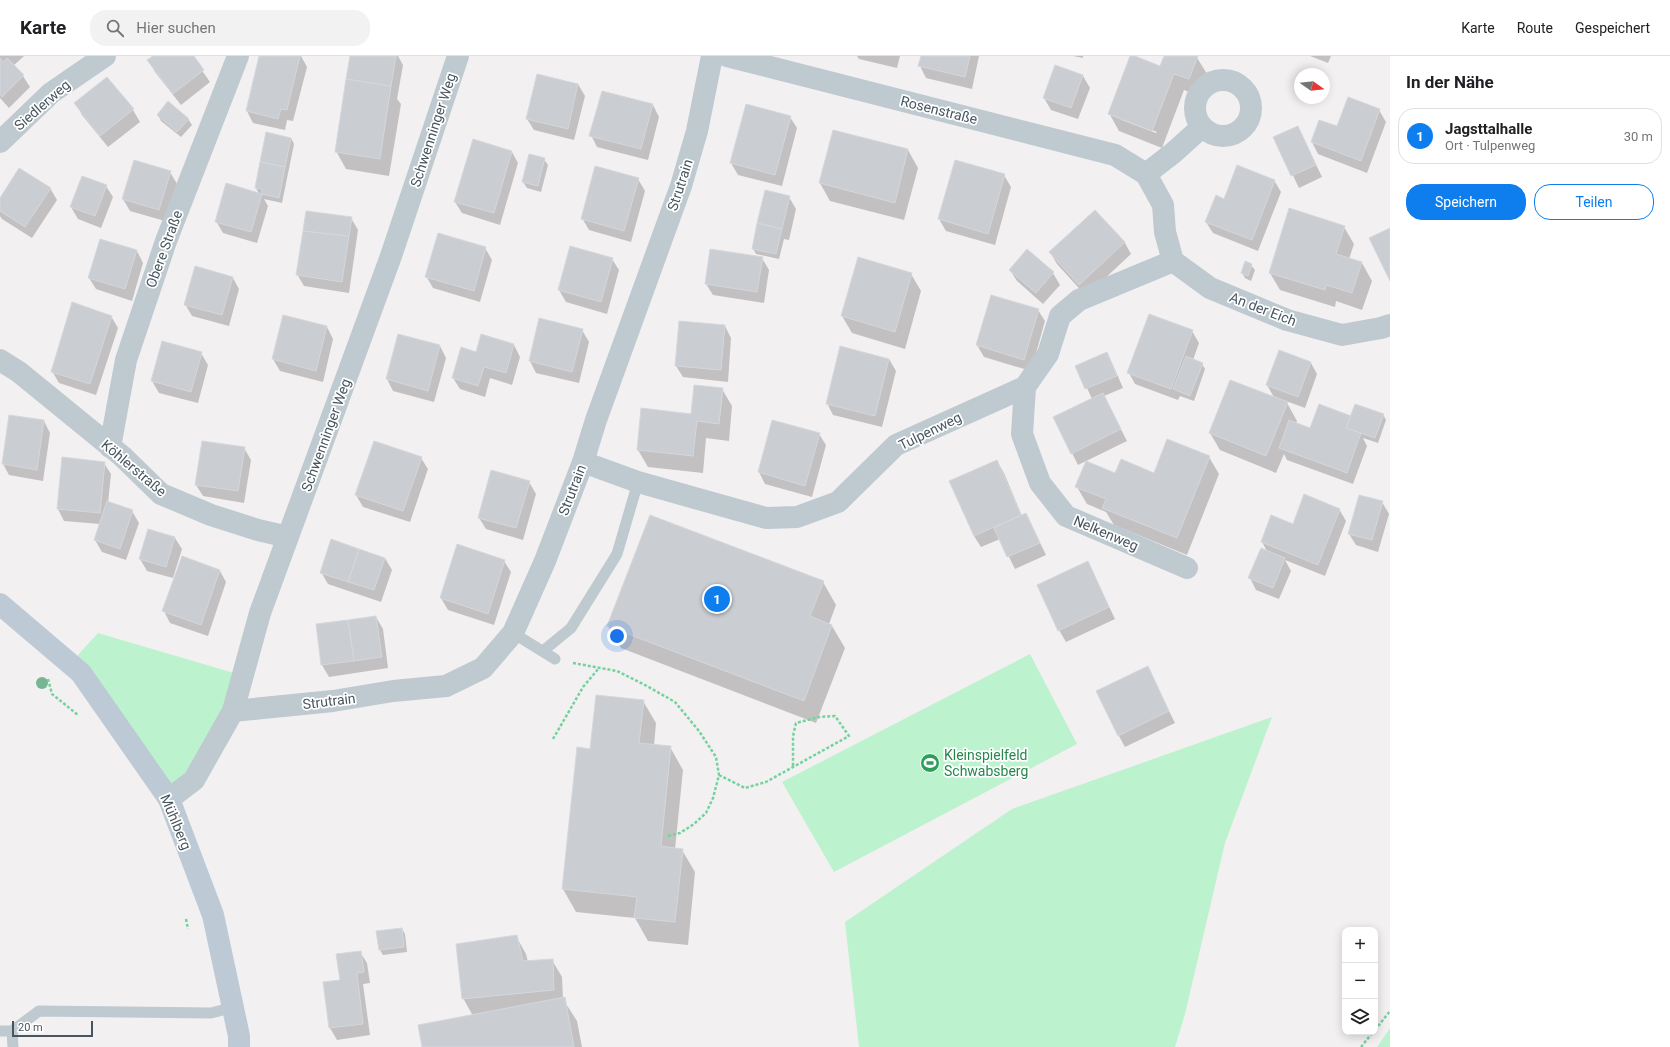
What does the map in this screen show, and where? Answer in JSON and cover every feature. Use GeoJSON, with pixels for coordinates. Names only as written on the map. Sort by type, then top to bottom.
{"type":"FeatureCollection","features":[{"type":"Feature","properties":{"kind":"street","name":"Siedlerweg"},"geometry":{"type":"LineString","coordinates":[[0,142],[51,93],[105,56]]}},
{"type":"Feature","properties":{"kind":"street","name":"Obere Straße"},"geometry":{"type":"LineString","coordinates":[[110,447],[126,360],[166,240],[238,56]]}},
{"type":"Feature","properties":{"kind":"street","name":"Schwenninger Weg"},"geometry":{"type":"LineString","coordinates":[[169,799],[194,780],[233,712],[260,613],[391,256],[458,56]]}},
{"type":"Feature","properties":{"kind":"street","name":"Strutrain"},"geometry":{"type":"LineString","coordinates":[[233,712],[332,701],[393,691],[446,686],[483,668],[513,633],[545,561],[583,462],[596,420],[681,186],[697,131],[712,56]]}},
{"type":"Feature","properties":{"kind":"street","name":"Rosenstraße"},"geometry":{"type":"LineString","coordinates":[[728,56],[1115,155],[1146,174],[1163,205],[1165,232],[1173,261]]}},
{"type":"Feature","properties":{"kind":"street"},"geometry":{"type":"LineString","coordinates":[[1146,174],[1173,153],[1202,127]]}},
{"type":"Feature","properties":{"kind":"street"},"geometry":{"type":"LineString","coordinates":[[1025,387],[1048,354],[1060,316],[1079,300],[1173,261]]}},
{"type":"Feature","properties":{"kind":"street","name":"An der Eich"},"geometry":{"type":"LineString","coordinates":[[1173,261],[1210,288],[1287,320],[1342,335],[1390,325]]}},
{"type":"Feature","properties":{"kind":"street","name":"Köhlerstraße"},"geometry":{"type":"LineString","coordinates":[[0,360],[19,372],[110,447],[161,494],[211,515],[258,530],[288,537]]}},
{"type":"Feature","properties":{"kind":"street","name":"Tulpenweg"},"geometry":{"type":"LineString","coordinates":[[583,462],[638,482],[766,518],[797,517],[838,502],[896,445],[1025,387]]}},
{"type":"Feature","properties":{"kind":"street","name":"Nelkenweg"},"geometry":{"type":"LineString","coordinates":[[1025,387],[1022,434],[1040,483],[1066,516],[1187,568]]}},
{"type":"Feature","properties":{"kind":"street","name":"Mühlberg"},"geometry":{"type":"LineString","coordinates":[[0,604],[81,673],[169,799],[213,915],[234,1008],[239,1036],[239,1047]]}},
{"type":"Feature","properties":{"kind":"lane"},"geometry":{"type":"LineString","coordinates":[[543,651],[571,628],[617,554],[638,482]]}},
{"type":"Feature","properties":{"kind":"lane"},"geometry":{"type":"LineString","coordinates":[[513,633],[555,659]]}},
{"type":"Feature","properties":{"kind":"lane"},"geometry":{"type":"LineString","coordinates":[[0,1031],[12,1031],[39,1011],[211,1013],[234,1008]]}},
{"type":"Feature","properties":{"kind":"lane"},"geometry":{"type":"LineString","coordinates":[[12,1031],[13,1047]]}},
{"type":"Feature","properties":{"kind":"path"},"geometry":{"type":"LineString","coordinates":[[555,659],[617,672],[647,686],[675,702],[699,731],[716,756],[719,775],[713,798],[706,813],[694,824],[680,832],[668,836]]}},
{"type":"Feature","properties":{"kind":"path"},"geometry":{"type":"LineString","coordinates":[[553,739],[583,688],[598,668]]}},
{"type":"Feature","properties":{"kind":"path"},"geometry":{"type":"LineString","coordinates":[[46,672],[52,694],[82,718]]}},
{"type":"Feature","properties":{"kind":"path"},"geometry":{"type":"LineString","coordinates":[[719,775],[745,788],[766,782],[849,736],[835,716],[819,717],[796,723],[792,736],[793,767]]}},
{"type":"Feature","properties":{"kind":"path"},"geometry":{"type":"LineString","coordinates":[[184,914],[190,937]]}},
{"type":"Feature","properties":{"kind":"path"},"geometry":{"type":"LineString","coordinates":[[1378,1026],[1390,1011]]}},
{"type":"Feature","properties":{"kind":"path"},"geometry":{"type":"LineString","coordinates":[[1361,1047],[1371,1035]]}},
{"type":"Feature","properties":{"kind":"green space"},"geometry":{"type":"Polygon","coordinates":[[[98,633],[234,673],[224,711],[194,770],[171,788],[77,656],[98,633]]]}},
{"type":"Feature","properties":{"kind":"green space","name":"Kleinspielfeld Schwabsberg"},"geometry":{"type":"Polygon","coordinates":[[[1030,654],[1077,744],[834,872],[782,782],[1030,654]]]}},
{"type":"Feature","properties":{"kind":"green space"},"geometry":{"type":"Polygon","coordinates":[[[1272,717],[1225,843],[1185,1014],[1175,1047],[859,1047],[845,922],[1012,809],[1272,717]]]}},
{"type":"Feature","properties":{"kind":"green space"},"geometry":{"type":"Polygon","coordinates":[[[1390,1028],[1390,1047],[1377,1047],[1390,1028]]]}},
{"type":"Feature","properties":{"kind":"building"},"geometry":{"type":"Polygon","coordinates":[[[153,56],[194,56],[204,70],[173,94],[147,60],[153,56]]]}},
{"type":"Feature","properties":{"kind":"building"},"geometry":{"type":"Polygon","coordinates":[[[259,56],[300,56],[287,110],[281,109],[278,119],[246,111],[259,56]]]}},
{"type":"Feature","properties":{"kind":"building"},"geometry":{"type":"Polygon","coordinates":[[[350,56],[396,56],[391,86],[346,79],[350,56]]]}},
{"type":"Feature","properties":{"kind":"building"},"geometry":{"type":"Polygon","coordinates":[[[921,56],[970,56],[965,77],[918,66],[921,56]]]}},
{"type":"Feature","properties":{"kind":"building"},"geometry":{"type":"Polygon","coordinates":[[[1130,56],[1135,56],[1160,66],[1164,56],[1198,56],[1189,79],[1174,74],[1152,131],[1108,114],[1130,56]]]}},
{"type":"Feature","properties":{"kind":"building"},"geometry":{"type":"Polygon","coordinates":[[[0,58],[3,62],[7,58],[24,75],[2,97],[0,94],[0,58]]]}},
{"type":"Feature","properties":{"kind":"building"},"geometry":{"type":"Polygon","coordinates":[[[1055,65],[1083,75],[1071,108],[1043,98],[1055,65]]]}},
{"type":"Feature","properties":{"kind":"building"},"geometry":{"type":"Polygon","coordinates":[[[537,74],[578,84],[568,129],[526,119],[537,74]]]}},
{"type":"Feature","properties":{"kind":"building"},"geometry":{"type":"Polygon","coordinates":[[[107,77],[134,109],[100,136],[74,103],[107,77]]]}},
{"type":"Feature","properties":{"kind":"building"},"geometry":{"type":"Polygon","coordinates":[[[346,79],[391,86],[380,159],[335,152],[346,79]]]}},
{"type":"Feature","properties":{"kind":"building"},"geometry":{"type":"Polygon","coordinates":[[[602,91],[653,104],[641,149],[589,136],[602,91]]]}},
{"type":"Feature","properties":{"kind":"building"},"geometry":{"type":"Polygon","coordinates":[[[1348,97],[1380,109],[1361,161],[1311,142],[1319,120],[1337,126],[1348,97]]]}},
{"type":"Feature","properties":{"kind":"building"},"geometry":{"type":"Polygon","coordinates":[[[168,101],[189,119],[177,132],[157,115],[168,101]]]}},
{"type":"Feature","properties":{"kind":"building"},"geometry":{"type":"Polygon","coordinates":[[[746,104],[791,116],[775,175],[730,163],[746,104]]]}},
{"type":"Feature","properties":{"kind":"building"},"geometry":{"type":"Polygon","coordinates":[[[1298,126],[1316,165],[1291,176],[1273,137],[1298,126]]]}},
{"type":"Feature","properties":{"kind":"building"},"geometry":{"type":"Polygon","coordinates":[[[833,130],[908,149],[895,203],[819,183],[833,130]]]}},
{"type":"Feature","properties":{"kind":"building"},"geometry":{"type":"Polygon","coordinates":[[[266,132],[291,138],[285,167],[260,162],[266,132]]]}},
{"type":"Feature","properties":{"kind":"building"},"geometry":{"type":"Polygon","coordinates":[[[473,139],[512,151],[494,213],[454,202],[473,139]]]}},
{"type":"Feature","properties":{"kind":"building"},"geometry":{"type":"Polygon","coordinates":[[[529,154],[545,158],[538,186],[522,182],[529,154]]]}},
{"type":"Feature","properties":{"kind":"building"},"geometry":{"type":"Polygon","coordinates":[[[134,160],[171,171],[159,210],[122,199],[134,160]]]}},
{"type":"Feature","properties":{"kind":"building"},"geometry":{"type":"Polygon","coordinates":[[[955,160],[1005,174],[988,234],[938,219],[955,160]]]}},
{"type":"Feature","properties":{"kind":"building"},"geometry":{"type":"Polygon","coordinates":[[[260,162],[285,167],[279,198],[262,194],[262,189],[255,188],[260,162]]]}},
{"type":"Feature","properties":{"kind":"building"},"geometry":{"type":"Polygon","coordinates":[[[1237,165],[1275,180],[1252,240],[1205,222],[1216,195],[1224,199],[1237,165]]]}},
{"type":"Feature","properties":{"kind":"building"},"geometry":{"type":"Polygon","coordinates":[[[595,166],[639,178],[624,231],[581,219],[595,166]]]}},
{"type":"Feature","properties":{"kind":"building"},"geometry":{"type":"Polygon","coordinates":[[[19,168],[51,188],[25,227],[0,211],[0,198],[19,168]]]}},
{"type":"Feature","properties":{"kind":"building"},"geometry":{"type":"Polygon","coordinates":[[[82,176],[107,185],[95,216],[70,207],[82,176]]]}},
{"type":"Feature","properties":{"kind":"building"},"geometry":{"type":"Polygon","coordinates":[[[226,183],[262,194],[251,232],[215,222],[226,183]]]}},
{"type":"Feature","properties":{"kind":"building"},"geometry":{"type":"Polygon","coordinates":[[[765,190],[790,196],[782,229],[757,223],[765,190]]]}},
{"type":"Feature","properties":{"kind":"building"},"geometry":{"type":"Polygon","coordinates":[[[1289,208],[1345,226],[1336,254],[1362,262],[1352,293],[1326,285],[1325,290],[1269,273],[1289,208]]]}},
{"type":"Feature","properties":{"kind":"building"},"geometry":{"type":"Polygon","coordinates":[[[1095,210],[1125,242],[1079,285],[1049,252],[1095,210]]]}},
{"type":"Feature","properties":{"kind":"building"},"geometry":{"type":"Polygon","coordinates":[[[306,211],[352,217],[349,236],[303,231],[306,211]]]}},
{"type":"Feature","properties":{"kind":"building"},"geometry":{"type":"Polygon","coordinates":[[[757,223],[782,229],[776,254],[752,249],[757,223]]]}},
{"type":"Feature","properties":{"kind":"building"},"geometry":{"type":"Polygon","coordinates":[[[1390,228],[1390,281],[1369,238],[1390,228]]]}},
{"type":"Feature","properties":{"kind":"building"},"geometry":{"type":"Polygon","coordinates":[[[303,231],[349,236],[342,282],[296,275],[303,231]]]}},
{"type":"Feature","properties":{"kind":"building"},"geometry":{"type":"Polygon","coordinates":[[[438,233],[486,247],[474,291],[425,277],[438,233]]]}},
{"type":"Feature","properties":{"kind":"building"},"geometry":{"type":"Polygon","coordinates":[[[100,239],[137,250],[125,289],[88,278],[100,239]]]}},
{"type":"Feature","properties":{"kind":"building"},"geometry":{"type":"Polygon","coordinates":[[[570,246],[613,258],[601,302],[558,290],[570,246]]]}},
{"type":"Feature","properties":{"kind":"building"},"geometry":{"type":"Polygon","coordinates":[[[710,249],[763,257],[757,292],[705,284],[710,249]]]}},
{"type":"Feature","properties":{"kind":"building"},"geometry":{"type":"Polygon","coordinates":[[[1027,249],[1054,272],[1036,293],[1009,270],[1027,249]]]}},
{"type":"Feature","properties":{"kind":"building"},"geometry":{"type":"Polygon","coordinates":[[[858,257],[912,273],[895,332],[841,316],[858,257]]]}},
{"type":"Feature","properties":{"kind":"building"},"geometry":{"type":"Polygon","coordinates":[[[1245,261],[1252,264],[1248,276],[1241,273],[1245,261]]]}},
{"type":"Feature","properties":{"kind":"building"},"geometry":{"type":"Polygon","coordinates":[[[195,266],[233,277],[222,315],[184,305],[195,266]]]}},
{"type":"Feature","properties":{"kind":"building"},"geometry":{"type":"Polygon","coordinates":[[[991,295],[1039,309],[1024,360],[976,345],[991,295]]]}},
{"type":"Feature","properties":{"kind":"building"},"geometry":{"type":"Polygon","coordinates":[[[72,302],[112,316],[90,384],[51,372],[72,302]]]}},
{"type":"Feature","properties":{"kind":"building"},"geometry":{"type":"Polygon","coordinates":[[[1149,314],[1193,330],[1171,389],[1127,373],[1149,314]]]}},
{"type":"Feature","properties":{"kind":"building"},"geometry":{"type":"Polygon","coordinates":[[[283,315],[327,326],[316,371],[272,359],[283,315]]]}},
{"type":"Feature","properties":{"kind":"building"},"geometry":{"type":"Polygon","coordinates":[[[539,318],[583,329],[572,372],[529,361],[539,318]]]}},
{"type":"Feature","properties":{"kind":"building"},"geometry":{"type":"Polygon","coordinates":[[[679,321],[725,325],[721,370],[675,366],[679,321]]]}},
{"type":"Feature","properties":{"kind":"building"},"geometry":{"type":"Polygon","coordinates":[[[398,334],[440,345],[428,391],[386,379],[398,334]]]}},
{"type":"Feature","properties":{"kind":"building"},"geometry":{"type":"Polygon","coordinates":[[[481,334],[514,344],[506,373],[484,367],[478,386],[452,378],[461,347],[476,352],[481,334]]]}},
{"type":"Feature","properties":{"kind":"building"},"geometry":{"type":"Polygon","coordinates":[[[162,341],[202,352],[191,392],[151,381],[162,341]]]}},
{"type":"Feature","properties":{"kind":"building"},"geometry":{"type":"Polygon","coordinates":[[[840,346],[889,359],[875,416],[826,404],[840,346]]]}},
{"type":"Feature","properties":{"kind":"building"},"geometry":{"type":"Polygon","coordinates":[[[1279,350],[1311,362],[1298,397],[1266,385],[1279,350]]]}},
{"type":"Feature","properties":{"kind":"building"},"geometry":{"type":"Polygon","coordinates":[[[1107,352],[1117,376],[1085,389],[1075,366],[1107,352]]]}},
{"type":"Feature","properties":{"kind":"building"},"geometry":{"type":"Polygon","coordinates":[[[1186,356],[1203,363],[1190,396],[1173,389],[1186,356]]]}},
{"type":"Feature","properties":{"kind":"building"},"geometry":{"type":"Polygon","coordinates":[[[1230,380],[1288,402],[1266,456],[1209,433],[1230,380]]]}},
{"type":"Feature","properties":{"kind":"building"},"geometry":{"type":"Polygon","coordinates":[[[694,385],[723,388],[719,424],[697,421],[693,456],[637,450],[641,408],[691,414],[694,385]]]}},
{"type":"Feature","properties":{"kind":"building"},"geometry":{"type":"Polygon","coordinates":[[[1103,393],[1121,429],[1071,454],[1053,417],[1103,393]]]}},
{"type":"Feature","properties":{"kind":"building"},"geometry":{"type":"Polygon","coordinates":[[[1319,404],[1351,416],[1346,428],[1361,433],[1347,473],[1279,448],[1289,420],[1310,428],[1319,404]]]}},
{"type":"Feature","properties":{"kind":"building"},"geometry":{"type":"Polygon","coordinates":[[[1355,404],[1384,414],[1375,438],[1346,428],[1355,404]]]}},
{"type":"Feature","properties":{"kind":"building"},"geometry":{"type":"Polygon","coordinates":[[[9,415],[44,420],[37,470],[2,464],[9,415]]]}},
{"type":"Feature","properties":{"kind":"building"},"geometry":{"type":"Polygon","coordinates":[[[772,420],[820,433],[805,486],[758,472],[772,420]]]}},
{"type":"Feature","properties":{"kind":"building"},"geometry":{"type":"Polygon","coordinates":[[[1167,439],[1210,456],[1177,538],[1102,508],[1106,499],[1075,487],[1086,461],[1115,473],[1121,459],[1154,473],[1167,439]]]}},
{"type":"Feature","properties":{"kind":"building"},"geometry":{"type":"Polygon","coordinates":[[[202,441],[245,447],[238,491],[195,485],[202,441]]]}},
{"type":"Feature","properties":{"kind":"building"},"geometry":{"type":"Polygon","coordinates":[[[374,441],[422,457],[403,511],[355,495],[374,441]]]}},
{"type":"Feature","properties":{"kind":"building"},"geometry":{"type":"Polygon","coordinates":[[[62,457],[105,462],[100,513],[57,509],[62,457]]]}},
{"type":"Feature","properties":{"kind":"building"},"geometry":{"type":"Polygon","coordinates":[[[997,460],[1021,515],[974,536],[949,481],[997,460]]]}},
{"type":"Feature","properties":{"kind":"building"},"geometry":{"type":"Polygon","coordinates":[[[491,470],[530,481],[516,528],[478,518],[491,470]]]}},
{"type":"Feature","properties":{"kind":"building"},"geometry":{"type":"Polygon","coordinates":[[[1304,494],[1340,509],[1318,565],[1261,542],[1271,515],[1293,524],[1304,494]]]}},
{"type":"Feature","properties":{"kind":"building"},"geometry":{"type":"Polygon","coordinates":[[[1359,495],[1383,501],[1372,540],[1348,534],[1359,495]]]}},
{"type":"Feature","properties":{"kind":"building"},"geometry":{"type":"Polygon","coordinates":[[[107,501],[133,510],[120,549],[94,540],[107,501]]]}},
{"type":"Feature","properties":{"kind":"building"},"geometry":{"type":"Polygon","coordinates":[[[1026,513],[1040,543],[1007,557],[994,528],[1026,513]]]}},
{"type":"Feature","properties":{"kind":"building"},"geometry":{"type":"Polygon","coordinates":[[[650,515],[824,581],[810,616],[832,625],[804,701],[607,626],[650,515]]]}},
{"type":"Feature","properties":{"kind":"building"},"geometry":{"type":"Polygon","coordinates":[[[148,529],[175,537],[166,567],[139,559],[148,529]]]}},
{"type":"Feature","properties":{"kind":"building"},"geometry":{"type":"Polygon","coordinates":[[[331,539],[359,549],[348,582],[320,573],[331,539]]]}},
{"type":"Feature","properties":{"kind":"building"},"geometry":{"type":"Polygon","coordinates":[[[457,544],[505,560],[488,614],[440,598],[457,544]]]}},
{"type":"Feature","properties":{"kind":"building"},"geometry":{"type":"Polygon","coordinates":[[[1261,548],[1285,558],[1273,588],[1248,578],[1261,548]]]}},
{"type":"Feature","properties":{"kind":"building"},"geometry":{"type":"Polygon","coordinates":[[[359,549],[385,558],[374,590],[348,582],[359,549]]]}},
{"type":"Feature","properties":{"kind":"building"},"geometry":{"type":"Polygon","coordinates":[[[182,556],[220,570],[201,625],[162,611],[182,556]]]}},
{"type":"Feature","properties":{"kind":"building"},"geometry":{"type":"Polygon","coordinates":[[[1088,561],[1109,607],[1058,631],[1037,585],[1088,561]]]}},
{"type":"Feature","properties":{"kind":"building"},"geometry":{"type":"Polygon","coordinates":[[[376,616],[382,657],[354,661],[348,620],[376,616]]]}},
{"type":"Feature","properties":{"kind":"building"},"geometry":{"type":"Polygon","coordinates":[[[348,620],[354,661],[321,665],[316,624],[348,620]]]}},
{"type":"Feature","properties":{"kind":"building"},"geometry":{"type":"Polygon","coordinates":[[[1148,666],[1169,711],[1118,736],[1096,691],[1148,666]]]}},
{"type":"Feature","properties":{"kind":"building"},"geometry":{"type":"Polygon","coordinates":[[[596,695],[644,700],[639,743],[671,746],[661,846],[683,849],[675,922],[634,918],[637,897],[562,889],[577,747],[590,749],[596,695]]]}},
{"type":"Feature","properties":{"kind":"building"},"geometry":{"type":"Polygon","coordinates":[[[402,928],[404,947],[379,950],[376,931],[402,928]]]}},
{"type":"Feature","properties":{"kind":"building"},"geometry":{"type":"Polygon","coordinates":[[[517,935],[523,961],[553,959],[554,990],[462,999],[456,944],[517,935]]]}},
{"type":"Feature","properties":{"kind":"building"},"geometry":{"type":"Polygon","coordinates":[[[361,951],[364,972],[357,973],[363,1024],[329,1028],[323,982],[340,980],[336,954],[361,951]]]}},
{"type":"Feature","properties":{"kind":"building"},"geometry":{"type":"Polygon","coordinates":[[[565,997],[574,1047],[422,1047],[418,1025],[565,997]]]}},
{"type":"Feature","properties":{"kind":"place","name":"Jagsttalhalle"},"geometry":{"type":"Point","coordinates":[717,599]}},
{"type":"Feature","properties":{"kind":"place","name":"Kleinspielfeld Schwabsberg"},"geometry":{"type":"Point","coordinates":[930,763]}}]}
